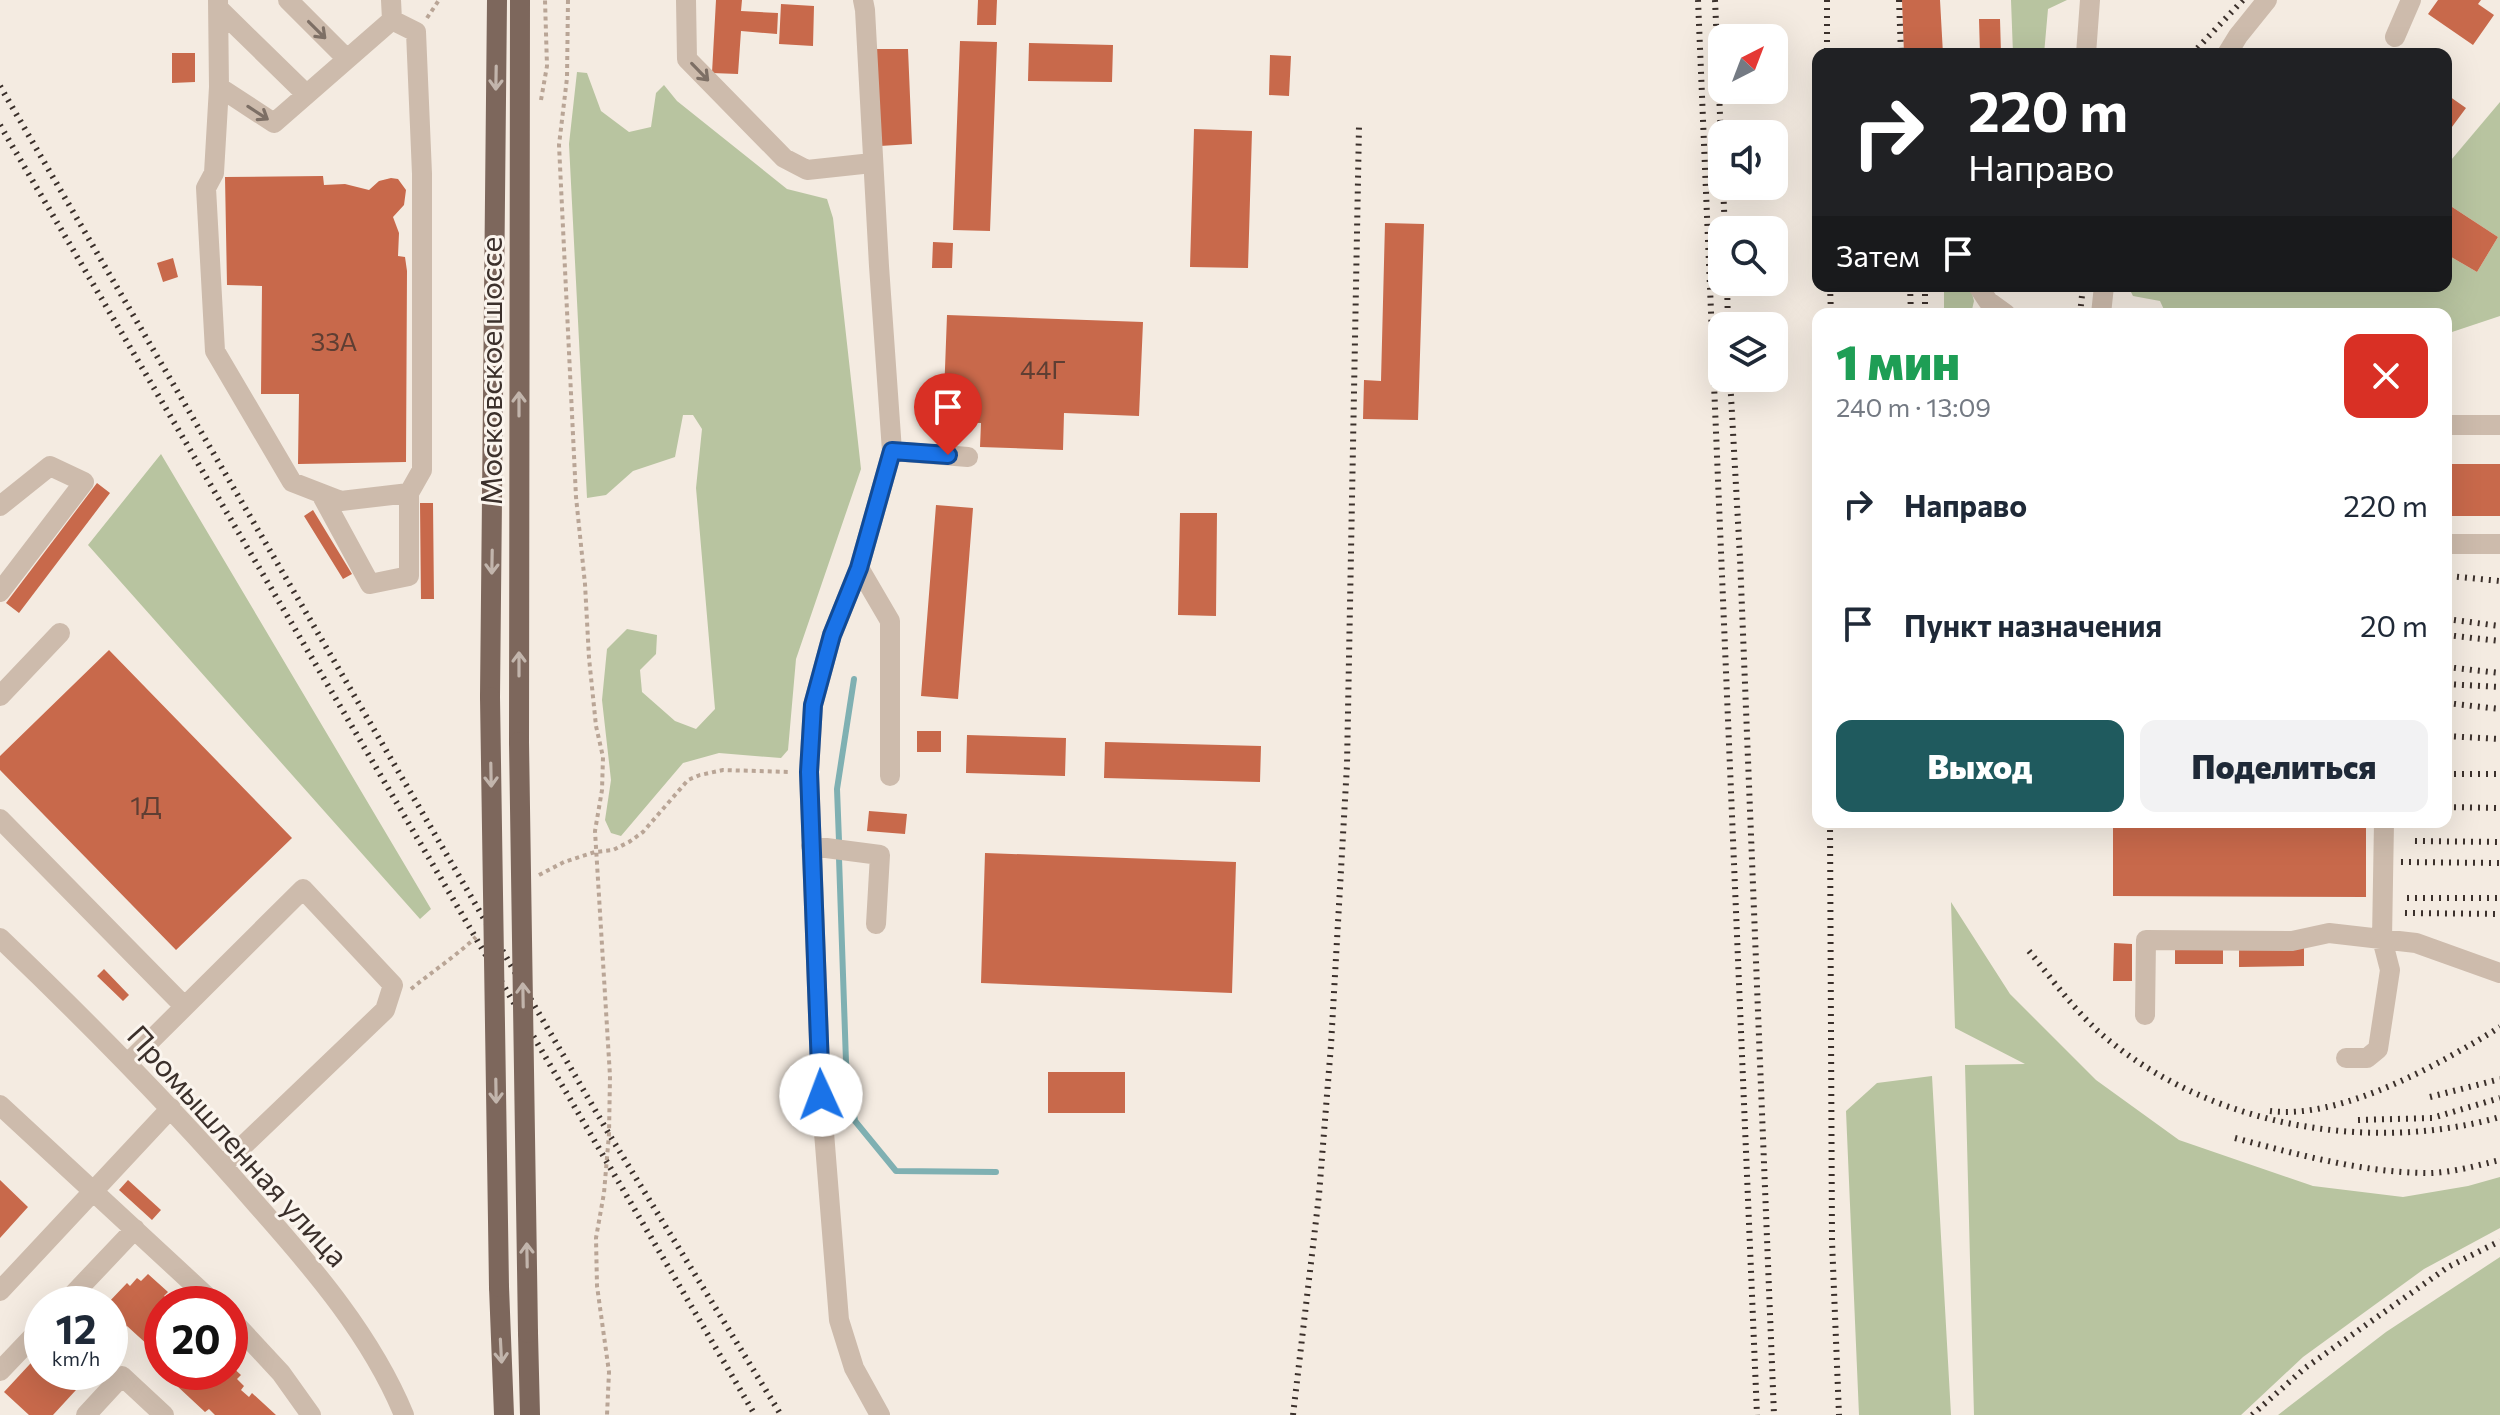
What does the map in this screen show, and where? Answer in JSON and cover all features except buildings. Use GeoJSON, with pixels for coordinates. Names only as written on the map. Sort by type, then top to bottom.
{"type":"FeatureCollection","features":[{"type":"Feature","properties":{"kind":"main road","name":"Московское шоссе"},"geometry":{"type":"LineString","coordinates":[[497,0],[490,697],[499,1287],[504,1415]]}},
{"type":"Feature","properties":{"kind":"main road","name":"Московское шоссе"},"geometry":{"type":"LineString","coordinates":[[520,0],[519,742],[530,1415]]}},
{"type":"Feature","properties":{"kind":"street"},"geometry":{"type":"LineString","coordinates":[[288,0],[347,59]]}},
{"type":"Feature","properties":{"kind":"street"},"geometry":{"type":"LineString","coordinates":[[686,0],[687,59],[784,158],[807,170],[872,163]]}},
{"type":"Feature","properties":{"kind":"street"},"geometry":{"type":"LineString","coordinates":[[863,0],[892,451],[859,568],[832,635],[813,705],[809,772],[821,1095],[839,1320],[854,1368],[880,1415]]}},
{"type":"Feature","properties":{"kind":"street"},"geometry":{"type":"LineString","coordinates":[[2086,48],[2090,0]]}},
{"type":"Feature","properties":{"kind":"street"},"geometry":{"type":"LineString","coordinates":[[2231,48],[2267,0]]}},
{"type":"Feature","properties":{"kind":"street"},"geometry":{"type":"LineString","coordinates":[[2395,37],[2411,0]]}},
{"type":"Feature","properties":{"kind":"street"},"geometry":{"type":"LineString","coordinates":[[218,4],[306,94]]}},
{"type":"Feature","properties":{"kind":"street"},"geometry":{"type":"LineString","coordinates":[[218,4],[219,87],[214,173],[206,188],[215,351],[292,482],[341,501],[409,493]]}},
{"type":"Feature","properties":{"kind":"street"},"geometry":{"type":"LineString","coordinates":[[219,87],[274,123],[347,59],[391,10],[416,32],[422,174],[422,470],[409,493],[409,576],[370,584],[321,494]]}},
{"type":"Feature","properties":{"kind":"street"},"geometry":{"type":"LineString","coordinates":[[1982,292],[1998,308]]}},
{"type":"Feature","properties":{"kind":"street"},"geometry":{"type":"LineString","coordinates":[[2452,425],[2500,425]]}},
{"type":"Feature","properties":{"kind":"street"},"geometry":{"type":"LineString","coordinates":[[892,451],[968,457]]}},
{"type":"Feature","properties":{"kind":"street"},"geometry":{"type":"LineString","coordinates":[[0,506],[50,466],[84,482],[0,592]]}},
{"type":"Feature","properties":{"kind":"street"},"geometry":{"type":"LineString","coordinates":[[2452,544],[2500,544]]}},
{"type":"Feature","properties":{"kind":"street"},"geometry":{"type":"LineString","coordinates":[[859,568],[890,621],[890,776]]}},
{"type":"Feature","properties":{"kind":"street"},"geometry":{"type":"LineString","coordinates":[[0,696],[60,633]]}},
{"type":"Feature","properties":{"kind":"street"},"geometry":{"type":"LineString","coordinates":[[0,819],[184,1006]]}},
{"type":"Feature","properties":{"kind":"street"},"geometry":{"type":"LineString","coordinates":[[2346,1058],[2367,1058],[2378,1049],[2390,970],[2382,939],[2384,828]]}},
{"type":"Feature","properties":{"kind":"street"},"geometry":{"type":"LineString","coordinates":[[811,846],[880,855],[876,924]]}},
{"type":"Feature","properties":{"kind":"street"},"geometry":{"type":"LineString","coordinates":[[128,1063],[303,889],[393,985],[385,1010],[223,1165]]}},
{"type":"Feature","properties":{"kind":"street"},"geometry":{"type":"LineString","coordinates":[[2145,1015],[2146,940],[2292,941],[2329,933],[2416,943],[2500,973]]}},
{"type":"Feature","properties":{"kind":"street","name":"Промышленная улица"},"geometry":{"type":"LineString","coordinates":[[0,938],[128,1063],[223,1165],[338,1301],[391,1383],[404,1415]]}},
{"type":"Feature","properties":{"kind":"street"},"geometry":{"type":"LineString","coordinates":[[0,1105],[196,1286]]}},
{"type":"Feature","properties":{"kind":"street"},"geometry":{"type":"LineString","coordinates":[[0,1291],[171,1108]]}},
{"type":"Feature","properties":{"kind":"street"},"geometry":{"type":"LineString","coordinates":[[81,1286],[135,1229]]}},
{"type":"Feature","properties":{"kind":"street"},"geometry":{"type":"LineString","coordinates":[[248,1337],[281,1373],[311,1415]]}},
{"type":"Feature","properties":{"kind":"street"},"geometry":{"type":"LineString","coordinates":[[0,1371],[24,1346]]}},
{"type":"Feature","properties":{"kind":"street"},"geometry":{"type":"LineString","coordinates":[[86,1415],[122,1376],[164,1415]]}},
{"type":"Feature","properties":{"kind":"path"},"geometry":{"type":"LineString","coordinates":[[568,0],[567,78],[559,145],[576,497],[596,726],[603,757],[595,852],[610,1076],[604,1193],[596,1238],[597,1286],[609,1372],[607,1415]]}},
{"type":"Feature","properties":{"kind":"path"},"geometry":{"type":"LineString","coordinates":[[595,852],[613,850],[643,832],[688,780],[700,775],[723,770],[809,772]]}},
{"type":"Feature","properties":{"kind":"green space"},"geometry":{"type":"Polygon","coordinates":[[[2011,0],[2067,0],[2048,9],[2045,48],[2013,48],[2011,0]]]}},
{"type":"Feature","properties":{"kind":"green space"},"geometry":{"type":"Polygon","coordinates":[[[577,72],[587,73],[601,111],[629,132],[651,127],[656,93],[664,85],[677,101],[787,189],[827,199],[833,218],[861,469],[796,659],[788,750],[781,758],[719,753],[683,763],[621,836],[611,833],[605,820],[611,780],[602,700],[607,649],[627,629],[657,635],[656,654],[640,670],[642,692],[675,721],[696,729],[715,709],[696,488],[702,429],[693,415],[683,415],[675,457],[633,471],[606,495],[587,498],[569,144],[577,72]]]}},
{"type":"Feature","properties":{"kind":"green space"},"geometry":{"type":"Polygon","coordinates":[[[2500,102],[2500,316],[2452,332],[2452,308],[2163,308],[2160,301],[2133,296],[2131,292],[2452,292],[2452,257],[2477,272],[2498,237],[2452,207],[2452,159],[2500,102]]]}},
{"type":"Feature","properties":{"kind":"green space"},"geometry":{"type":"Polygon","coordinates":[[[1944,292],[1972,292],[1972,308],[1944,308],[1944,292]]]}},
{"type":"Feature","properties":{"kind":"green space"},"geometry":{"type":"Polygon","coordinates":[[[161,454],[431,909],[420,919],[88,545],[161,454]]]}},
{"type":"Feature","properties":{"kind":"green space"},"geometry":{"type":"Polygon","coordinates":[[[1951,902],[2010,994],[2096,1080],[2179,1140],[2313,1186],[2403,1197],[2500,1177],[2500,1228],[2424,1269],[2303,1357],[2241,1415],[1974,1415],[1965,1065],[2025,1064],[1955,1028],[1951,902]]]}},
{"type":"Feature","properties":{"kind":"green space"},"geometry":{"type":"Polygon","coordinates":[[[1932,1076],[1951,1415],[1859,1415],[1846,1111],[1877,1083],[1932,1076]]]}},
{"type":"Feature","properties":{"kind":"green space"},"geometry":{"type":"Polygon","coordinates":[[[2500,1257],[2500,1415],[2278,1415],[2386,1332],[2500,1257]]]}},
{"type":"Feature","properties":{"kind":"waterway"},"geometry":{"type":"LineString","coordinates":[[839,841],[837,789],[854,679]]}},
{"type":"Feature","properties":{"kind":"waterway"},"geometry":{"type":"LineString","coordinates":[[839,858],[846,1062],[855,1121],[896,1171],[996,1172]]}},
{"type":"Feature","properties":{"kind":"railway"},"geometry":{"type":"LineString","coordinates":[[1698,0],[1757,1415]]}},
{"type":"Feature","properties":{"kind":"railway"},"geometry":{"type":"LineString","coordinates":[[1715,0],[1720,120]]}},
{"type":"Feature","properties":{"kind":"railway"},"geometry":{"type":"LineString","coordinates":[[1827,0],[1827,48]]}},
{"type":"Feature","properties":{"kind":"railway"},"geometry":{"type":"LineString","coordinates":[[1899,0],[1901,48]]}},
{"type":"Feature","properties":{"kind":"railway"},"geometry":{"type":"LineString","coordinates":[[2198,48],[2243,0]]}},
{"type":"Feature","properties":{"kind":"railway"},"geometry":{"type":"LineString","coordinates":[[0,86],[609,1134],[781,1415]]}},
{"type":"Feature","properties":{"kind":"railway"},"geometry":{"type":"LineString","coordinates":[[0,125],[755,1415]]}},
{"type":"Feature","properties":{"kind":"railway"},"geometry":{"type":"LineString","coordinates":[[1293,1415],[1319,1195],[1347,765],[1359,126]]}},
{"type":"Feature","properties":{"kind":"railway"},"geometry":{"type":"LineString","coordinates":[[1724,200],[1724,216]]}},
{"type":"Feature","properties":{"kind":"railway"},"geometry":{"type":"LineString","coordinates":[[1830,292],[1831,308]]}},
{"type":"Feature","properties":{"kind":"railway"},"geometry":{"type":"LineString","coordinates":[[1910,292],[1911,308]]}},
{"type":"Feature","properties":{"kind":"railway"},"geometry":{"type":"LineString","coordinates":[[1925,292],[1925,308]]}},
{"type":"Feature","properties":{"kind":"railway"},"geometry":{"type":"LineString","coordinates":[[2081,308],[2082,292]]}},
{"type":"Feature","properties":{"kind":"railway"},"geometry":{"type":"LineString","coordinates":[[1727,296],[1728,312]]}},
{"type":"Feature","properties":{"kind":"railway"},"geometry":{"type":"LineString","coordinates":[[1731,392],[1774,1415]]}},
{"type":"Feature","properties":{"kind":"railway"},"geometry":{"type":"LineString","coordinates":[[2452,576],[2500,581]]}},
{"type":"Feature","properties":{"kind":"railway"},"geometry":{"type":"LineString","coordinates":[[2452,620],[2500,626]]}},
{"type":"Feature","properties":{"kind":"railway"},"geometry":{"type":"LineString","coordinates":[[2452,636],[2500,641]]}},
{"type":"Feature","properties":{"kind":"railway"},"geometry":{"type":"LineString","coordinates":[[2452,668],[2500,673]]}},
{"type":"Feature","properties":{"kind":"railway"},"geometry":{"type":"LineString","coordinates":[[2452,684],[2500,687]]}},
{"type":"Feature","properties":{"kind":"railway"},"geometry":{"type":"LineString","coordinates":[[2452,704],[2500,709]]}},
{"type":"Feature","properties":{"kind":"railway"},"geometry":{"type":"LineString","coordinates":[[2452,736],[2500,739]]}},
{"type":"Feature","properties":{"kind":"railway"},"geometry":{"type":"LineString","coordinates":[[2452,774],[2500,774]]}},
{"type":"Feature","properties":{"kind":"railway"},"geometry":{"type":"LineString","coordinates":[[2452,807],[2500,808]]}},
{"type":"Feature","properties":{"kind":"railway"},"geometry":{"type":"LineString","coordinates":[[1830,828],[1832,1241],[1839,1415]]}},
{"type":"Feature","properties":{"kind":"railway"},"geometry":{"type":"LineString","coordinates":[[2415,841],[2500,842]]}},
{"type":"Feature","properties":{"kind":"railway"},"geometry":{"type":"LineString","coordinates":[[2401,862],[2500,863]]}},
{"type":"Feature","properties":{"kind":"railway"},"geometry":{"type":"LineString","coordinates":[[2407,898],[2500,898]]}},
{"type":"Feature","properties":{"kind":"railway"},"geometry":{"type":"LineString","coordinates":[[2405,913],[2500,914]]}},
{"type":"Feature","properties":{"kind":"railway"},"geometry":{"type":"LineString","coordinates":[[2029,951],[2080,1013],[2116,1046],[2157,1074],[2202,1096],[2250,1114],[2350,1132],[2451,1128],[2500,1117]]}},
{"type":"Feature","properties":{"kind":"railway"},"geometry":{"type":"LineString","coordinates":[[2270,1111],[2327,1107],[2358,1098],[2420,1072],[2500,1027]]}},
{"type":"Feature","properties":{"kind":"railway"},"geometry":{"type":"LineString","coordinates":[[2430,1097],[2500,1079]]}},
{"type":"Feature","properties":{"kind":"railway"},"geometry":{"type":"LineString","coordinates":[[2358,1120],[2432,1118],[2500,1098]]}},
{"type":"Feature","properties":{"kind":"railway"},"geometry":{"type":"LineString","coordinates":[[2235,1138],[2327,1161],[2397,1172],[2441,1172],[2500,1160]]}},
{"type":"Feature","properties":{"kind":"railway"},"geometry":{"type":"LineString","coordinates":[[2252,1415],[2305,1368],[2448,1267],[2500,1241]]}},
{"type":"Feature","properties":{"kind":"route"},"geometry":{"type":"LineString","coordinates":[[821,1095],[809,772],[813,705],[832,635],[859,568],[892,451],[948,455]]}}]}
